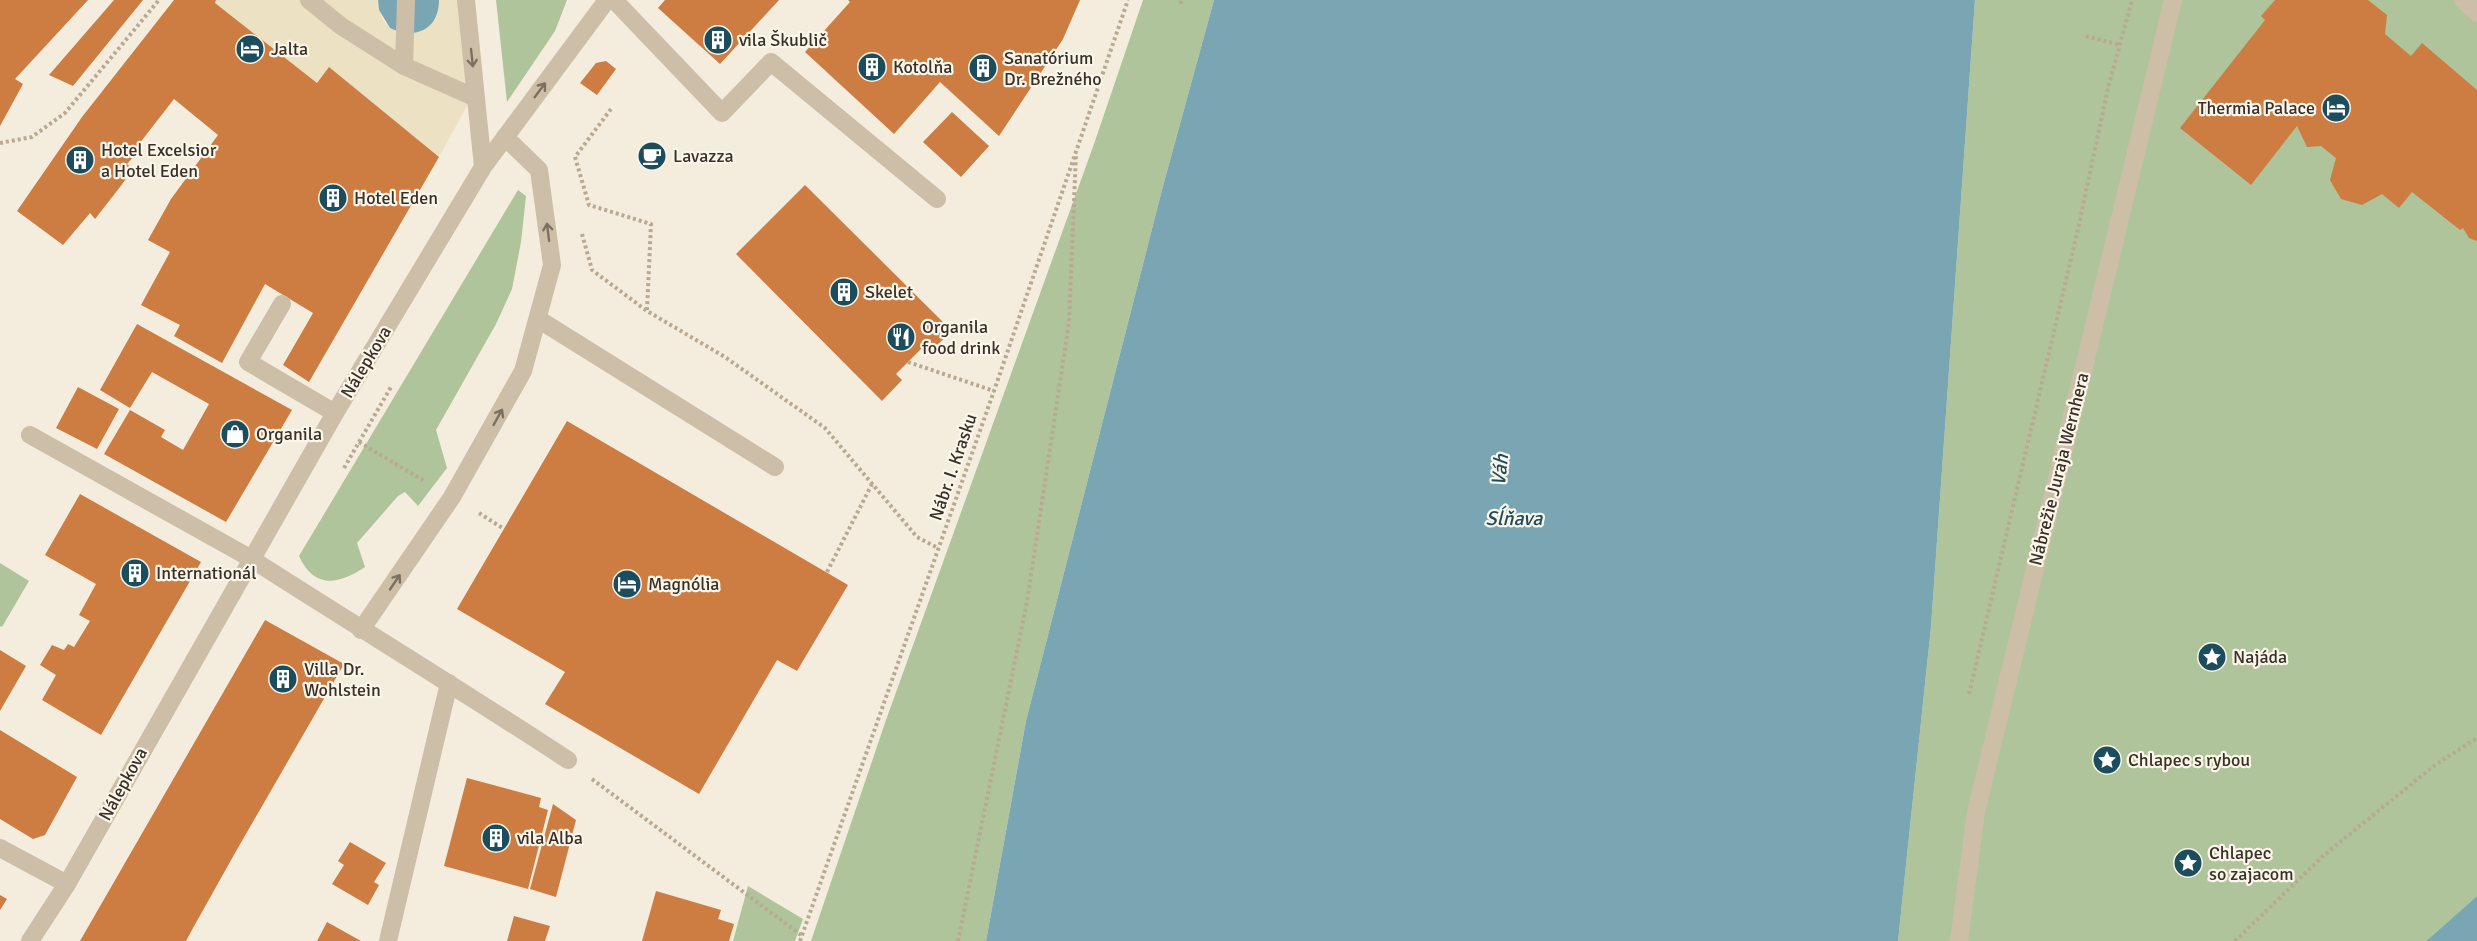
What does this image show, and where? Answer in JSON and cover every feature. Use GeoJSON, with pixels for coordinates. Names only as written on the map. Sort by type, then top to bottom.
{"type":"FeatureCollection","features":[{"type":"Feature","properties":{"kind":"street"},"geometry":{"type":"LineString","coordinates":[[309,0],[341,26],[404,66],[476,98]]}},
{"type":"Feature","properties":{"kind":"street"},"geometry":{"type":"LineString","coordinates":[[404,66],[406,0]]}},
{"type":"Feature","properties":{"kind":"street"},"geometry":{"type":"LineString","coordinates":[[466,0],[483,167]]}},
{"type":"Feature","properties":{"kind":"street","name":"Nálepkova"},"geometry":{"type":"LineString","coordinates":[[30,941],[67,884],[250,558],[483,167],[607,0]]}},
{"type":"Feature","properties":{"kind":"street"},"geometry":{"type":"LineString","coordinates":[[614,0],[722,113],[771,62],[937,199]]}},
{"type":"Feature","properties":{"kind":"street","name":"Nábrežie Juraja Wernhera"},"geometry":{"type":"LineString","coordinates":[[1959,941],[1976,812],[2173,0]]}},
{"type":"Feature","properties":{"kind":"street"},"geometry":{"type":"LineString","coordinates":[[2463,0],[2477,13]]}},
{"type":"Feature","properties":{"kind":"street"},"geometry":{"type":"LineString","coordinates":[[362,630],[453,497],[524,371],[552,265],[539,170],[505,137]]}},
{"type":"Feature","properties":{"kind":"street"},"geometry":{"type":"LineString","coordinates":[[282,304],[248,362],[335,413]]}},
{"type":"Feature","properties":{"kind":"street"},"geometry":{"type":"LineString","coordinates":[[538,319],[775,467]]}},
{"type":"Feature","properties":{"kind":"street"},"geometry":{"type":"LineString","coordinates":[[30,435],[250,558],[568,760]]}},
{"type":"Feature","properties":{"kind":"street"},"geometry":{"type":"LineString","coordinates":[[388,941],[449,683]]}},
{"type":"Feature","properties":{"kind":"street"},"geometry":{"type":"LineString","coordinates":[[0,848],[67,884]]}},
{"type":"Feature","properties":{"kind":"path"},"geometry":{"type":"LineString","coordinates":[[0,142],[32,137],[65,113],[159,0]]}},
{"type":"Feature","properties":{"kind":"path","name":"Nábr. I. Krasku"},"geometry":{"type":"LineString","coordinates":[[800,941],[994,391],[1128,0]]}},
{"type":"Feature","properties":{"kind":"path"},"geometry":{"type":"LineString","coordinates":[[2086,36],[2120,45]]}},
{"type":"Feature","properties":{"kind":"path"},"geometry":{"type":"LineString","coordinates":[[611,109],[575,157],[589,206],[651,224],[647,311]]}},
{"type":"Feature","properties":{"kind":"path"},"geometry":{"type":"LineString","coordinates":[[958,941],[1026,602],[1069,322],[1076,148]]}},
{"type":"Feature","properties":{"kind":"path"},"geometry":{"type":"LineString","coordinates":[[580,227],[592,270],[647,311],[725,357],[825,428],[917,537],[938,548]]}},
{"type":"Feature","properties":{"kind":"path"},"geometry":{"type":"LineString","coordinates":[[909,362],[994,391]]}},
{"type":"Feature","properties":{"kind":"path"},"geometry":{"type":"LineString","coordinates":[[342,470],[395,380]]}},
{"type":"Feature","properties":{"kind":"path"},"geometry":{"type":"LineString","coordinates":[[359,442],[453,497]]}},
{"type":"Feature","properties":{"kind":"path"},"geometry":{"type":"LineString","coordinates":[[827,572],[872,484]]}},
{"type":"Feature","properties":{"kind":"path"},"geometry":{"type":"LineString","coordinates":[[497,524],[504,529]]}},
{"type":"Feature","properties":{"kind":"path"},"geometry":{"type":"LineString","coordinates":[[2235,941],[2324,855],[2435,765],[2477,738]]}},
{"type":"Feature","properties":{"kind":"path"},"geometry":{"type":"LineString","coordinates":[[568,760],[801,935]]}},
{"type":"Feature","properties":{"kind":"green space"},"geometry":{"type":"Polygon","coordinates":[[[496,0],[567,0],[555,31],[507,102],[496,0]]]}},
{"type":"Feature","properties":{"kind":"green space"},"geometry":{"type":"Polygon","coordinates":[[[1143,0],[1214,0],[1163,186],[1026,721],[986,941],[811,941],[886,720],[1094,144],[1143,0]]]}},
{"type":"Feature","properties":{"kind":"green space"},"geometry":{"type":"Polygon","coordinates":[[[1975,0],[2477,0],[2477,896],[2426,941],[1898,941],[1931,627],[1975,0]]]}},
{"type":"Feature","properties":{"kind":"green space"},"geometry":{"type":"Polygon","coordinates":[[[518,190],[526,196],[521,242],[512,289],[496,324],[436,430],[447,468],[418,506],[405,492],[398,496],[357,543],[365,567],[345,578],[328,581],[319,579],[305,567],[299,556],[518,190]]]}},
{"type":"Feature","properties":{"kind":"green space"},"geometry":{"type":"Polygon","coordinates":[[[0,563],[29,581],[2,627],[0,626],[0,563]]]}},
{"type":"Feature","properties":{"kind":"green space"},"geometry":{"type":"Polygon","coordinates":[[[748,886],[803,919],[795,941],[733,941],[748,886]]]}},
{"type":"Feature","properties":{"kind":"shaded area"},"geometry":{"type":"Polygon","coordinates":[[[216,0],[378,0],[383,20],[390,28],[400,33],[420,32],[429,26],[436,18],[439,0],[466,0],[472,97],[439,157],[329,68],[317,83],[215,3],[216,0]]]}},
{"type":"Feature","properties":{"kind":"water"},"geometry":{"type":"Polygon","coordinates":[[[378,0],[439,0],[435,19],[430,25],[424,30],[408,33],[390,28],[379,10],[378,0]]]}},
{"type":"Feature","properties":{"kind":"water","name":"Sĺňava"},"geometry":{"type":"Polygon","coordinates":[[[1214,0],[1975,0],[1931,627],[1898,941],[986,941],[1026,721],[1163,186],[1214,0]]]}},
{"type":"Feature","properties":{"kind":"water"},"geometry":{"type":"Polygon","coordinates":[[[2477,896],[2477,941],[2426,941],[2477,896]]]}},
{"type":"Feature","properties":{"kind":"building"},"geometry":{"type":"Polygon","coordinates":[[[0,0],[88,0],[15,79],[23,84],[0,126],[0,0]]]}},
{"type":"Feature","properties":{"kind":"building"},"geometry":{"type":"Polygon","coordinates":[[[114,0],[143,0],[73,86],[49,75],[114,0]]]}},
{"type":"Feature","properties":{"kind":"building"},"geometry":{"type":"Polygon","coordinates":[[[174,0],[216,0],[215,3],[317,83],[329,67],[439,157],[309,382],[283,365],[313,313],[265,284],[222,363],[174,336],[180,325],[141,305],[170,252],[148,240],[171,199],[218,135],[174,99],[132,153],[134,156],[127,164],[133,169],[120,187],[95,219],[90,213],[63,245],[17,211],[82,117],[174,0]]]}},
{"type":"Feature","properties":{"kind":"building","name":"vila Škublič"},"geometry":{"type":"Polygon","coordinates":[[[665,0],[779,0],[720,64],[658,8],[665,0]]]}},
{"type":"Feature","properties":{"kind":"building","name":"Sanatórium Dr. Brežného"},"geometry":{"type":"Polygon","coordinates":[[[848,0],[1080,0],[1063,39],[999,136],[940,82],[894,134],[805,52],[850,2],[848,0]]]}},
{"type":"Feature","properties":{"kind":"building","name":"Thermia Palace"},"geometry":{"type":"Polygon","coordinates":[[[2275,0],[2368,0],[2387,15],[2385,34],[2411,56],[2422,43],[2477,90],[2477,241],[2469,238],[2463,228],[2460,230],[2412,192],[2399,208],[2382,194],[2362,205],[2341,199],[2330,180],[2336,158],[2321,146],[2307,147],[2297,126],[2251,185],[2180,128],[2265,20],[2261,16],[2275,0]]]}},
{"type":"Feature","properties":{"kind":"building"},"geometry":{"type":"Polygon","coordinates":[[[606,61],[616,69],[597,95],[580,83],[596,63],[606,61]]]}},
{"type":"Feature","properties":{"kind":"building"},"geometry":{"type":"Polygon","coordinates":[[[952,112],[989,146],[961,177],[923,142],[952,112]]]}},
{"type":"Feature","properties":{"kind":"building","name":"Skelet"},"geometry":{"type":"Polygon","coordinates":[[[805,185],[952,331],[932,350],[926,344],[896,374],[902,380],[882,401],[736,254],[805,185]]]}},
{"type":"Feature","properties":{"kind":"building","name":"Organila"},"geometry":{"type":"Polygon","coordinates":[[[137,324],[292,410],[226,522],[104,454],[130,410],[165,430],[161,437],[183,450],[209,404],[152,372],[130,408],[100,390],[137,324]]]}},
{"type":"Feature","properties":{"kind":"building"},"geometry":{"type":"Polygon","coordinates":[[[78,387],[119,409],[97,449],[56,428],[78,387]]]}},
{"type":"Feature","properties":{"kind":"building"},"geometry":{"type":"Polygon","coordinates":[[[567,421],[848,585],[797,671],[777,660],[699,794],[545,704],[565,672],[457,609],[567,421]]]}},
{"type":"Feature","properties":{"kind":"building","name":"Internationál"},"geometry":{"type":"Polygon","coordinates":[[[80,494],[201,562],[101,735],[42,700],[56,675],[40,665],[52,645],[64,650],[68,644],[74,647],[90,621],[79,615],[96,584],[45,555],[80,494]]]}},
{"type":"Feature","properties":{"kind":"building"},"geometry":{"type":"Polygon","coordinates":[[[265,620],[344,664],[186,941],[80,941],[265,620]]]}},
{"type":"Feature","properties":{"kind":"building"},"geometry":{"type":"Polygon","coordinates":[[[0,650],[26,666],[0,711],[0,650]]]}},
{"type":"Feature","properties":{"kind":"building"},"geometry":{"type":"Polygon","coordinates":[[[0,730],[77,777],[45,835],[33,839],[0,819],[0,730]]]}},
{"type":"Feature","properties":{"kind":"building","name":"vila Alba"},"geometry":{"type":"Polygon","coordinates":[[[467,778],[541,798],[539,807],[548,810],[528,889],[444,866],[467,778]]]}},
{"type":"Feature","properties":{"kind":"building"},"geometry":{"type":"Polygon","coordinates":[[[553,804],[576,820],[556,897],[530,889],[553,804]]]}},
{"type":"Feature","properties":{"kind":"building"},"geometry":{"type":"Polygon","coordinates":[[[350,842],[386,863],[374,882],[379,885],[368,905],[332,884],[344,865],[338,861],[350,842]]]}},
{"type":"Feature","properties":{"kind":"building"},"geometry":{"type":"Polygon","coordinates":[[[656,891],[721,910],[718,919],[734,924],[729,941],[642,941],[656,891]]]}},
{"type":"Feature","properties":{"kind":"building"},"geometry":{"type":"Polygon","coordinates":[[[0,895],[7,899],[0,910],[0,895]]]}},
{"type":"Feature","properties":{"kind":"building"},"geometry":{"type":"Polygon","coordinates":[[[514,916],[550,926],[545,941],[507,941],[514,916]]]}},
{"type":"Feature","properties":{"kind":"building"},"geometry":{"type":"Polygon","coordinates":[[[327,922],[361,941],[317,941],[327,922]]]}},
{"type":"Feature","properties":{"kind":"place","name":"vila Škublič"},"geometry":{"type":"Point","coordinates":[718,40]}},
{"type":"Feature","properties":{"kind":"place","name":"Jalta"},"geometry":{"type":"Point","coordinates":[250,49]}},
{"type":"Feature","properties":{"kind":"place","name":"Kotolňa"},"geometry":{"type":"Point","coordinates":[872,67]}},
{"type":"Feature","properties":{"kind":"place","name":"Sanatórium Dr. Brežného"},"geometry":{"type":"Point","coordinates":[983,68]}},
{"type":"Feature","properties":{"kind":"place","name":"Thermia Palace"},"geometry":{"type":"Point","coordinates":[2336,108]}},
{"type":"Feature","properties":{"kind":"place","name":"Lavazza"},"geometry":{"type":"Point","coordinates":[652,156]}},
{"type":"Feature","properties":{"kind":"place","name":"Hotel Excelsior a Hotel Eden"},"geometry":{"type":"Point","coordinates":[80,160]}},
{"type":"Feature","properties":{"kind":"place","name":"Hotel Eden"},"geometry":{"type":"Point","coordinates":[333,198]}},
{"type":"Feature","properties":{"kind":"place","name":"Skelet"},"geometry":{"type":"Point","coordinates":[844,292]}},
{"type":"Feature","properties":{"kind":"place","name":"Organila food drink"},"geometry":{"type":"Point","coordinates":[901,337]}},
{"type":"Feature","properties":{"kind":"place","name":"Organila"},"geometry":{"type":"Point","coordinates":[235,434]}},
{"type":"Feature","properties":{"kind":"place","name":"Internationál"},"geometry":{"type":"Point","coordinates":[135,573]}},
{"type":"Feature","properties":{"kind":"place","name":"Magnólia"},"geometry":{"type":"Point","coordinates":[627,584]}},
{"type":"Feature","properties":{"kind":"place","name":"Najáda"},"geometry":{"type":"Point","coordinates":[2212,657]}},
{"type":"Feature","properties":{"kind":"place","name":"Villa Dr. Wohlstein"},"geometry":{"type":"Point","coordinates":[283,679]}},
{"type":"Feature","properties":{"kind":"place","name":"Chlapec s rybou"},"geometry":{"type":"Point","coordinates":[2107,760]}},
{"type":"Feature","properties":{"kind":"place","name":"vila Alba"},"geometry":{"type":"Point","coordinates":[496,838]}},
{"type":"Feature","properties":{"kind":"place","name":"Chlapec so zajacom"},"geometry":{"type":"Point","coordinates":[2188,863]}},
{"type":"Feature","properties":{"kind":"water label","name":"Váh"},"geometry":{"type":"Point","coordinates":[1500,470]}}]}
